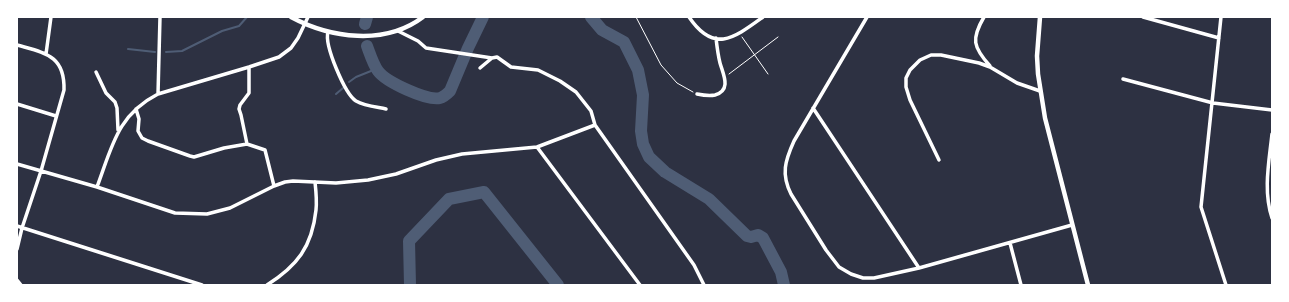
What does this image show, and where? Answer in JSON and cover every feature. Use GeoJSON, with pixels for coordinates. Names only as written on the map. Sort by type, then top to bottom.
{"type":"FeatureCollection","features":[{"type":"Feature","properties":{"kind":"street"},"geometry":{"type":"LineString","coordinates":[[46,54],[51,17]]}},
{"type":"Feature","properties":{"kind":"street"},"geometry":{"type":"LineString","coordinates":[[158,94],[160,17]]}},
{"type":"Feature","properties":{"kind":"street"},"geometry":{"type":"LineString","coordinates":[[290,17],[328,32],[343,35],[378,35],[398,31],[416,23],[423,17]]}},
{"type":"Feature","properties":{"kind":"street"},"geometry":{"type":"LineString","coordinates":[[98,187],[118,131],[125,120],[136,108],[158,94],[279,57],[290,48],[308,17]]}},
{"type":"Feature","properties":{"kind":"street"},"geometry":{"type":"LineString","coordinates":[[688,17],[700,31],[712,38],[723,39],[739,34],[763,17]]}},
{"type":"Feature","properties":{"kind":"street"},"geometry":{"type":"LineString","coordinates":[[867,17],[813,108],[788,155],[785,167],[786,179],[790,194],[826,250],[839,267],[851,274],[863,278],[874,278],[918,268],[1072,225]]}},
{"type":"Feature","properties":{"kind":"street"},"geometry":{"type":"LineString","coordinates":[[984,17],[975,36],[976,47],[980,56],[990,67]]}},
{"type":"Feature","properties":{"kind":"street"},"geometry":{"type":"LineString","coordinates":[[1040,17],[1037,56],[1040,91],[1046,124],[1088,285]]}},
{"type":"Feature","properties":{"kind":"street"},"geometry":{"type":"LineString","coordinates":[[1143,17],[1219,38]]}},
{"type":"Feature","properties":{"kind":"street"},"geometry":{"type":"LineString","coordinates":[[1221,17],[1213,103],[1201,194],[1201,207],[1226,285]]}},
{"type":"Feature","properties":{"kind":"street"},"geometry":{"type":"LineString","coordinates":[[398,31],[418,41],[426,48],[492,58],[497,57],[511,67],[538,70],[560,81],[576,92],[591,111],[595,125],[694,265],[704,285]]}},
{"type":"Feature","properties":{"kind":"street"},"geometry":{"type":"LineString","coordinates":[[328,32],[326,37],[329,49],[338,74],[351,96],[359,102],[386,109]]}},
{"type":"Feature","properties":{"kind":"street"},"geometry":{"type":"LineString","coordinates":[[697,94],[714,95],[720,93],[726,83],[716,38]]}},
{"type":"Feature","properties":{"kind":"street"},"geometry":{"type":"LineString","coordinates":[[17,45],[46,54],[54,59],[60,66],[64,78],[64,90],[17,249]]}},
{"type":"Feature","properties":{"kind":"street"},"geometry":{"type":"LineString","coordinates":[[939,160],[910,100],[906,87],[906,78],[910,70],[920,60],[930,55],[940,55],[979,63],[990,67],[1017,83],[1040,91]]}},
{"type":"Feature","properties":{"kind":"street"},"geometry":{"type":"LineString","coordinates":[[480,68],[492,58]]}},
{"type":"Feature","properties":{"kind":"street"},"geometry":{"type":"LineString","coordinates":[[247,144],[239,110],[240,105],[249,93],[249,67]]}},
{"type":"Feature","properties":{"kind":"street"},"geometry":{"type":"LineString","coordinates":[[96,72],[106,93],[117,108],[118,131]]}},
{"type":"Feature","properties":{"kind":"street"},"geometry":{"type":"LineString","coordinates":[[1123,79],[1213,103],[1272,110]]}},
{"type":"Feature","properties":{"kind":"street"},"geometry":{"type":"LineString","coordinates":[[17,104],[56,116]]}},
{"type":"Feature","properties":{"kind":"street"},"geometry":{"type":"LineString","coordinates":[[136,108],[140,119],[138,131],[142,138],[148,142],[190,156],[194,157],[224,148],[247,144],[266,151],[274,186]]}},
{"type":"Feature","properties":{"kind":"street"},"geometry":{"type":"LineString","coordinates":[[813,108],[918,268]]}},
{"type":"Feature","properties":{"kind":"street"},"geometry":{"type":"LineString","coordinates":[[17,164],[98,187],[175,213],[207,214],[230,208],[274,186],[293,181],[336,183],[368,180],[396,174],[436,160],[462,154],[537,147],[595,125]]}},
{"type":"Feature","properties":{"kind":"street"},"geometry":{"type":"LineString","coordinates":[[1272,134],[1267,180],[1267,196],[1272,218]]}},
{"type":"Feature","properties":{"kind":"street"},"geometry":{"type":"LineString","coordinates":[[537,147],[640,285]]}},
{"type":"Feature","properties":{"kind":"street"},"geometry":{"type":"LineString","coordinates":[[266,285],[281,276],[295,263],[312,235],[317,209],[315,182]]}},
{"type":"Feature","properties":{"kind":"street"},"geometry":{"type":"LineString","coordinates":[[17,226],[202,285]]}},
{"type":"Feature","properties":{"kind":"street"},"geometry":{"type":"LineString","coordinates":[[1010,243],[1021,285]]}},
{"type":"Feature","properties":{"kind":"street"},"geometry":{"type":"LineString","coordinates":[[17,280],[21,285]]}},
{"type":"Feature","properties":{"kind":"path"},"geometry":{"type":"LineString","coordinates":[[636,17],[661,65],[677,83],[697,94]]}},
{"type":"Feature","properties":{"kind":"path"},"geometry":{"type":"LineString","coordinates":[[739,34],[755,54],[768,74]]}},
{"type":"Feature","properties":{"kind":"path"},"geometry":{"type":"LineString","coordinates":[[725,77],[778,37]]}},
{"type":"Feature","properties":{"kind":"waterway"},"geometry":{"type":"LineString","coordinates":[[166,52],[182,51],[222,31],[239,26],[247,17]]}},
{"type":"Feature","properties":{"kind":"waterway"},"geometry":{"type":"LineString","coordinates":[[365,24],[367,17]]}},
{"type":"Feature","properties":{"kind":"waterway"},"geometry":{"type":"LineString","coordinates":[[367,46],[378,71],[389,80],[417,94],[426,97],[440,98],[450,91],[483,17]]}},
{"type":"Feature","properties":{"kind":"waterway"},"geometry":{"type":"LineString","coordinates":[[591,17],[602,30],[624,42],[638,70],[643,95],[641,131],[643,144],[649,157],[665,172],[709,199],[747,236],[751,237],[758,235],[763,238],[781,272],[784,285]]}},
{"type":"Feature","properties":{"kind":"waterway"},"geometry":{"type":"LineString","coordinates":[[128,49],[155,52]]}},
{"type":"Feature","properties":{"kind":"waterway"},"geometry":{"type":"LineString","coordinates":[[349,82],[356,77],[376,69]]}},
{"type":"Feature","properties":{"kind":"waterway"},"geometry":{"type":"LineString","coordinates":[[336,94],[343,88]]}},
{"type":"Feature","properties":{"kind":"waterway"},"geometry":{"type":"LineString","coordinates":[[410,285],[409,241],[449,199],[484,192],[558,285]]}}]}
